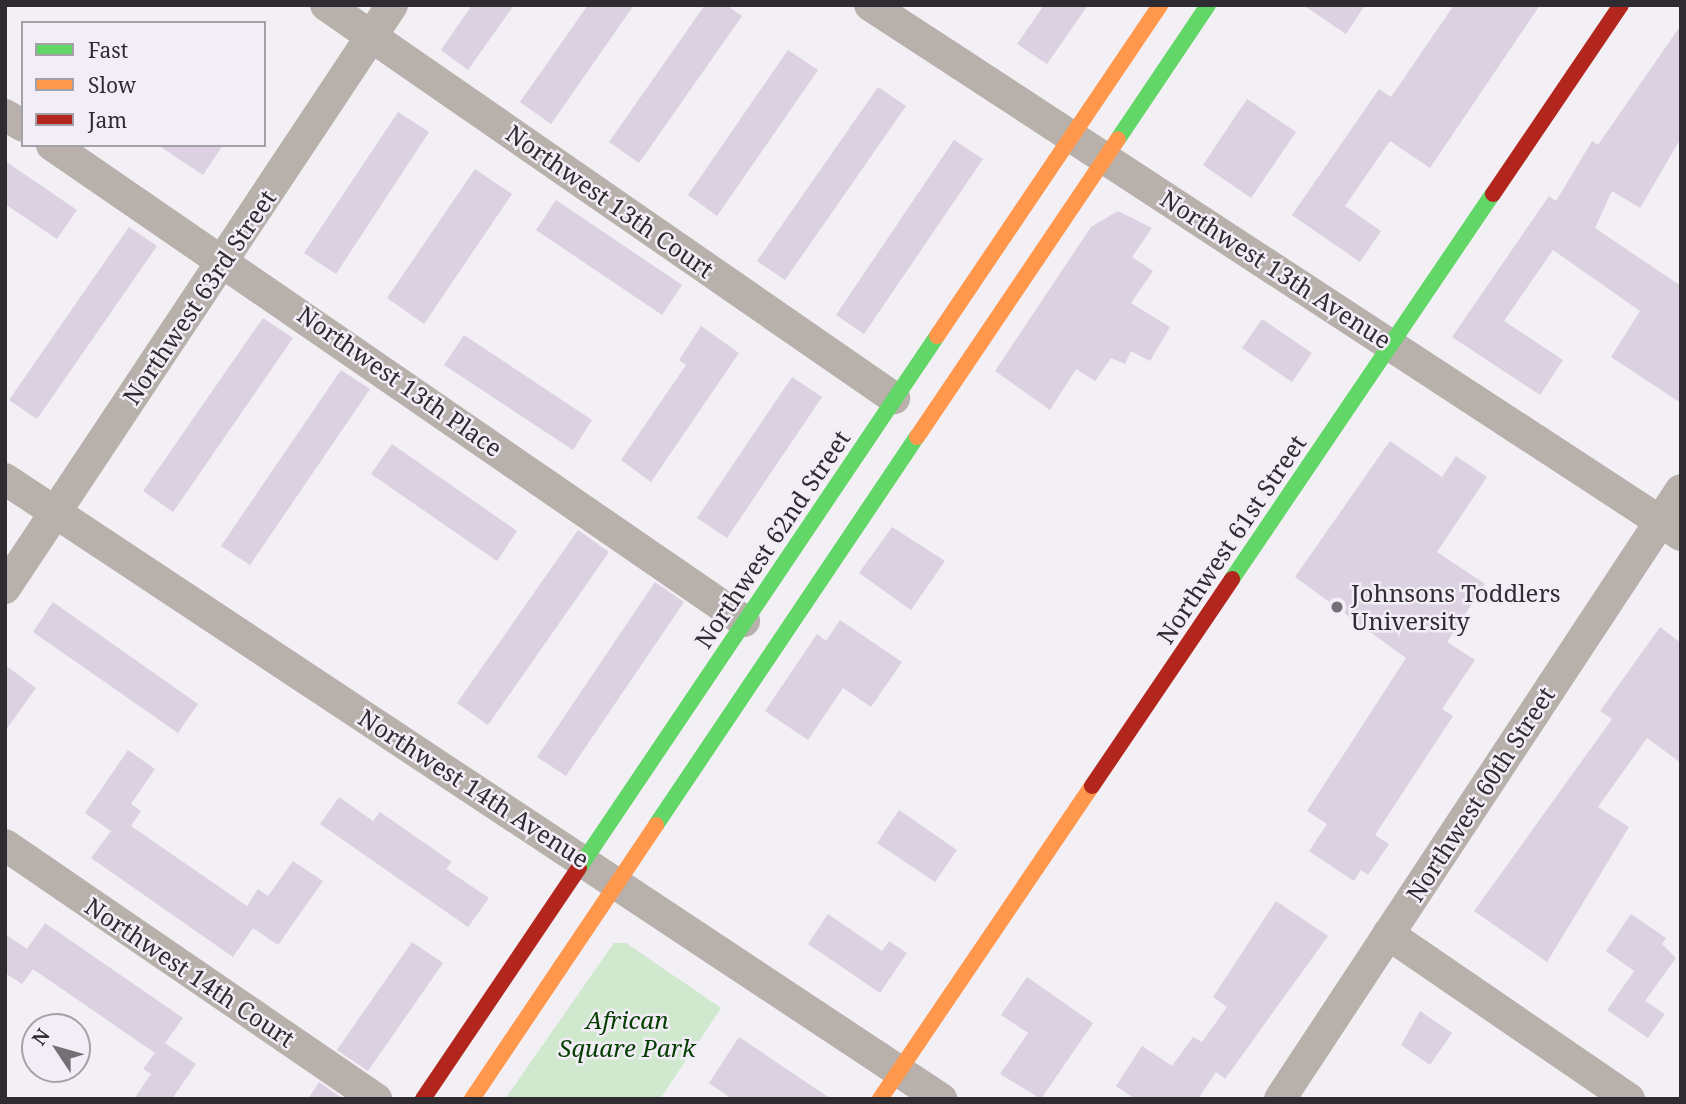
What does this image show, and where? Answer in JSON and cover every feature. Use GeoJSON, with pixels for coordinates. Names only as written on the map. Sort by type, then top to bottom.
{"type":"FeatureCollection","features":[{"type":"Feature","properties":{"kind":"main road","name":"Northwest 62nd Street"},"geometry":{"type":"LineString","coordinates":[[423,1099],[1160,5]]}},
{"type":"Feature","properties":{"kind":"main road"},"geometry":{"type":"LineString","coordinates":[[472,1099],[1208,5]]}},
{"type":"Feature","properties":{"kind":"main road","name":"Northwest 61st Street"},"geometry":{"type":"LineString","coordinates":[[880,1099],[1621,5]]}},
{"type":"Feature","properties":{"kind":"street","name":"Northwest 13th Court"},"geometry":{"type":"LineString","coordinates":[[326,5],[894,398]]}},
{"type":"Feature","properties":{"kind":"street","name":"Northwest 63rd Street"},"geometry":{"type":"LineString","coordinates":[[5,588],[392,5]]}},
{"type":"Feature","properties":{"kind":"street","name":"Northwest 13th Avenue"},"geometry":{"type":"LineString","coordinates":[[870,5],[1670,528]]}},
{"type":"Feature","properties":{"kind":"street"},"geometry":{"type":"LineString","coordinates":[[5,115],[21,125]]}},
{"type":"Feature","properties":{"kind":"street","name":"Northwest 13th Place"},"geometry":{"type":"LineString","coordinates":[[55,147],[224,258],[744,621]]}},
{"type":"Feature","properties":{"kind":"street","name":"Northwest 14th Avenue"},"geometry":{"type":"LineString","coordinates":[[5,479],[941,1099]]}},
{"type":"Feature","properties":{"kind":"street","name":"Northwest 60th Street"},"geometry":{"type":"LineString","coordinates":[[1280,1099],[1388,934],[1670,528],[1681,490]]}},
{"type":"Feature","properties":{"kind":"street","name":"Northwest 14th Court"},"geometry":{"type":"LineString","coordinates":[[5,845],[376,1099]]}},
{"type":"Feature","properties":{"kind":"street"},"geometry":{"type":"LineString","coordinates":[[1388,934],[1629,1099]]}},
{"type":"Feature","properties":{"kind":"green space","name":"African Square Park"},"geometry":{"type":"Polygon","coordinates":[[[614,943],[626,943],[721,1008],[660,1099],[505,1099],[614,943]]]}},
{"type":"Feature","properties":{"kind":"building"},"geometry":{"type":"Polygon","coordinates":[[[472,5],[514,5],[468,70],[441,50],[472,5]]]}},
{"type":"Feature","properties":{"kind":"building"},"geometry":{"type":"Polygon","coordinates":[[[588,5],[634,5],[551,124],[520,102],[588,5]]]}},
{"type":"Feature","properties":{"kind":"building"},"geometry":{"type":"Polygon","coordinates":[[[705,5],[726,5],[742,16],[639,163],[609,142],[705,5]]]}},
{"type":"Feature","properties":{"kind":"building"},"geometry":{"type":"Polygon","coordinates":[[[1044,5],[1088,5],[1047,64],[1017,44],[1044,5]]]}},
{"type":"Feature","properties":{"kind":"building"},"geometry":{"type":"Polygon","coordinates":[[[1303,5],[1365,5],[1346,34],[1303,5]]]}},
{"type":"Feature","properties":{"kind":"building"},"geometry":{"type":"Polygon","coordinates":[[[1454,5],[1540,5],[1430,168],[1390,141],[1345,206],[1381,231],[1360,262],[1292,215],[1379,89],[1391,97],[1454,5]]]}},
{"type":"Feature","properties":{"kind":"building"},"geometry":{"type":"Polygon","coordinates":[[[1681,25],[1681,138],[1640,208],[1612,191],[1595,228],[1681,286],[1681,403],[1611,357],[1640,311],[1553,250],[1504,321],[1563,360],[1540,395],[1452,337],[1549,196],[1556,201],[1592,141],[1598,145],[1681,25]]]}},
{"type":"Feature","properties":{"kind":"building"},"geometry":{"type":"Polygon","coordinates":[[[788,50],[818,70],[717,216],[688,195],[788,50]]]}},
{"type":"Feature","properties":{"kind":"building"},"geometry":{"type":"Polygon","coordinates":[[[878,87],[906,106],[785,280],[757,261],[878,87]]]}},
{"type":"Feature","properties":{"kind":"building"},"geometry":{"type":"Polygon","coordinates":[[[1247,99],[1296,132],[1251,198],[1203,165],[1247,99]]]}},
{"type":"Feature","properties":{"kind":"building"},"geometry":{"type":"Polygon","coordinates":[[[398,112],[429,132],[336,274],[304,253],[398,112]]]}},
{"type":"Feature","properties":{"kind":"building"},"geometry":{"type":"Polygon","coordinates":[[[954,140],[983,159],[864,334],[836,315],[954,140]]]}},
{"type":"Feature","properties":{"kind":"building"},"geometry":{"type":"Polygon","coordinates":[[[161,147],[222,147],[203,175],[161,147]]]}},
{"type":"Feature","properties":{"kind":"building"},"geometry":{"type":"Polygon","coordinates":[[[5,161],[77,210],[57,239],[5,204],[5,161]]]}},
{"type":"Feature","properties":{"kind":"building"},"geometry":{"type":"Polygon","coordinates":[[[475,169],[512,194],[424,324],[387,298],[475,169]]]}},
{"type":"Feature","properties":{"kind":"building"},"geometry":{"type":"Polygon","coordinates":[[[556,200],[682,285],[662,315],[536,230],[556,200]]]}},
{"type":"Feature","properties":{"kind":"building"},"geometry":{"type":"Polygon","coordinates":[[[1118,211],[1152,228],[1132,257],[1153,271],[1131,303],[1170,327],[1150,361],[1131,351],[1125,364],[1111,358],[1095,381],[1076,369],[1050,410],[995,371],[1091,227],[1118,211]]]}},
{"type":"Feature","properties":{"kind":"building"},"geometry":{"type":"Polygon","coordinates":[[[129,227],[157,246],[37,419],[9,400],[129,227]]]}},
{"type":"Feature","properties":{"kind":"building"},"geometry":{"type":"Polygon","coordinates":[[[263,318],[293,338],[173,512],[143,491],[263,318]]]}},
{"type":"Feature","properties":{"kind":"building"},"geometry":{"type":"Polygon","coordinates":[[[1262,319],[1312,353],[1292,382],[1242,348],[1262,319]]]}},
{"type":"Feature","properties":{"kind":"building"},"geometry":{"type":"Polygon","coordinates":[[[701,326],[739,353],[651,482],[621,460],[686,365],[679,360],[701,326]]]}},
{"type":"Feature","properties":{"kind":"building"},"geometry":{"type":"Polygon","coordinates":[[[464,335],[592,420],[573,450],[444,365],[464,335]]]}},
{"type":"Feature","properties":{"kind":"building"},"geometry":{"type":"Polygon","coordinates":[[[341,370],[370,389],[250,565],[221,546],[341,370]]]}},
{"type":"Feature","properties":{"kind":"building"},"geometry":{"type":"Polygon","coordinates":[[[792,377],[822,397],[727,538],[697,518],[792,377]]]}},
{"type":"Feature","properties":{"kind":"building"},"geometry":{"type":"Polygon","coordinates":[[[1390,441],[1442,477],[1456,456],[1487,477],[1437,552],[1485,584],[1447,642],[1475,660],[1442,709],[1453,716],[1375,835],[1389,844],[1368,875],[1361,870],[1354,881],[1309,851],[1327,824],[1307,811],[1406,658],[1295,577],[1390,441]]]}},
{"type":"Feature","properties":{"kind":"building"},"geometry":{"type":"Polygon","coordinates":[[[392,444],[517,531],[497,561],[371,474],[392,444]]]}},
{"type":"Feature","properties":{"kind":"building"},"geometry":{"type":"Polygon","coordinates":[[[892,527],[945,561],[911,610],[859,573],[892,527]]]}},
{"type":"Feature","properties":{"kind":"building"},"geometry":{"type":"Polygon","coordinates":[[[578,530],[609,552],[488,725],[457,703],[578,530]]]}},
{"type":"Feature","properties":{"kind":"building"},"geometry":{"type":"Polygon","coordinates":[[[655,582],[684,602],[566,776],[537,757],[655,582]]]}},
{"type":"Feature","properties":{"kind":"building"},"geometry":{"type":"Polygon","coordinates":[[[53,602],[198,704],[178,733],[33,632],[53,602]]]}},
{"type":"Feature","properties":{"kind":"building"},"geometry":{"type":"Polygon","coordinates":[[[840,620],[902,662],[871,707],[843,688],[808,740],[765,711],[817,634],[826,641],[840,620]]]}},
{"type":"Feature","properties":{"kind":"building"},"geometry":{"type":"Polygon","coordinates":[[[1660,627],[1681,643],[1681,763],[1647,738],[1598,807],[1629,827],[1547,962],[1474,911],[1612,719],[1600,711],[1660,627]]]}},
{"type":"Feature","properties":{"kind":"building"},"geometry":{"type":"Polygon","coordinates":[[[5,665],[36,688],[5,731],[5,665]]]}},
{"type":"Feature","properties":{"kind":"building"},"geometry":{"type":"Polygon","coordinates":[[[128,750],[155,769],[131,804],[141,811],[131,826],[247,906],[258,889],[268,896],[293,861],[323,881],[278,945],[253,928],[233,957],[91,858],[111,831],[85,813],[128,750]]]}},
{"type":"Feature","properties":{"kind":"building"},"geometry":{"type":"Polygon","coordinates":[[[339,797],[373,821],[380,812],[452,862],[446,869],[489,898],[468,927],[320,824],[339,797]]]}},
{"type":"Feature","properties":{"kind":"building"},"geometry":{"type":"Polygon","coordinates":[[[899,810],[957,850],[935,882],[877,843],[899,810]]]}},
{"type":"Feature","properties":{"kind":"building"},"geometry":{"type":"Polygon","coordinates":[[[1276,901],[1328,936],[1225,1079],[1216,1072],[1198,1099],[1135,1099],[1116,1086],[1142,1046],[1172,1066],[1193,1037],[1202,1042],[1227,1007],[1213,997],[1276,901]]]}},
{"type":"Feature","properties":{"kind":"building"},"geometry":{"type":"Polygon","coordinates":[[[828,914],[882,951],[889,941],[907,953],[880,993],[808,944],[828,914]]]}},
{"type":"Feature","properties":{"kind":"building"},"geometry":{"type":"Polygon","coordinates":[[[1631,914],[1666,938],[1662,944],[1676,958],[1645,1001],[1665,1014],[1648,1038],[1607,1010],[1634,971],[1606,951],[1631,914]]]}},
{"type":"Feature","properties":{"kind":"building"},"geometry":{"type":"Polygon","coordinates":[[[45,923],[183,1018],[165,1043],[196,1064],[172,1099],[134,1099],[151,1074],[143,1069],[155,1053],[33,969],[22,984],[5,973],[5,934],[27,949],[45,923]]]}},
{"type":"Feature","properties":{"kind":"building"},"geometry":{"type":"Polygon","coordinates":[[[412,942],[443,963],[368,1071],[337,1050],[412,942]]]}},
{"type":"Feature","properties":{"kind":"building"},"geometry":{"type":"Polygon","coordinates":[[[1027,977],[1093,1023],[1041,1099],[1000,1074],[1028,1033],[1001,1015],[1027,977]]]}},
{"type":"Feature","properties":{"kind":"building"},"geometry":{"type":"Polygon","coordinates":[[[1420,1011],[1452,1033],[1430,1065],[1401,1045],[1420,1011]]]}},
{"type":"Feature","properties":{"kind":"building"},"geometry":{"type":"Polygon","coordinates":[[[739,1037],[831,1099],[732,1099],[709,1083],[739,1037]]]}},
{"type":"Feature","properties":{"kind":"building"},"geometry":{"type":"Polygon","coordinates":[[[319,1082],[343,1099],[308,1099],[319,1082]]]}},
{"type":"Feature","properties":{"kind":"traffic: fast"},"geometry":{"type":"LineString","coordinates":[[1118,139],[1208,5]]}},
{"type":"Feature","properties":{"kind":"traffic: fast"},"geometry":{"type":"LineString","coordinates":[[1232,579],[1493,194]]}},
{"type":"Feature","properties":{"kind":"traffic: fast"},"geometry":{"type":"LineString","coordinates":[[579,868],[937,336]]}},
{"type":"Feature","properties":{"kind":"traffic: fast"},"geometry":{"type":"LineString","coordinates":[[656,825],[917,437]]}},
{"type":"Feature","properties":{"kind":"traffic: slow"},"geometry":{"type":"LineString","coordinates":[[937,336],[1160,5]]}},
{"type":"Feature","properties":{"kind":"traffic: slow"},"geometry":{"type":"LineString","coordinates":[[917,437],[1118,139]]}},
{"type":"Feature","properties":{"kind":"traffic: slow"},"geometry":{"type":"LineString","coordinates":[[880,1099],[1092,786]]}},
{"type":"Feature","properties":{"kind":"traffic: slow"},"geometry":{"type":"LineString","coordinates":[[472,1099],[656,825]]}},
{"type":"Feature","properties":{"kind":"traffic: jam"},"geometry":{"type":"LineString","coordinates":[[1493,194],[1621,5]]}},
{"type":"Feature","properties":{"kind":"traffic: jam"},"geometry":{"type":"LineString","coordinates":[[1092,786],[1232,579]]}},
{"type":"Feature","properties":{"kind":"traffic: jam"},"geometry":{"type":"LineString","coordinates":[[423,1099],[579,868]]}},
{"type":"Feature","properties":{"kind":"place","name":"Johnsons Toddlers University"},"geometry":{"type":"Point","coordinates":[1337,607]}}]}
